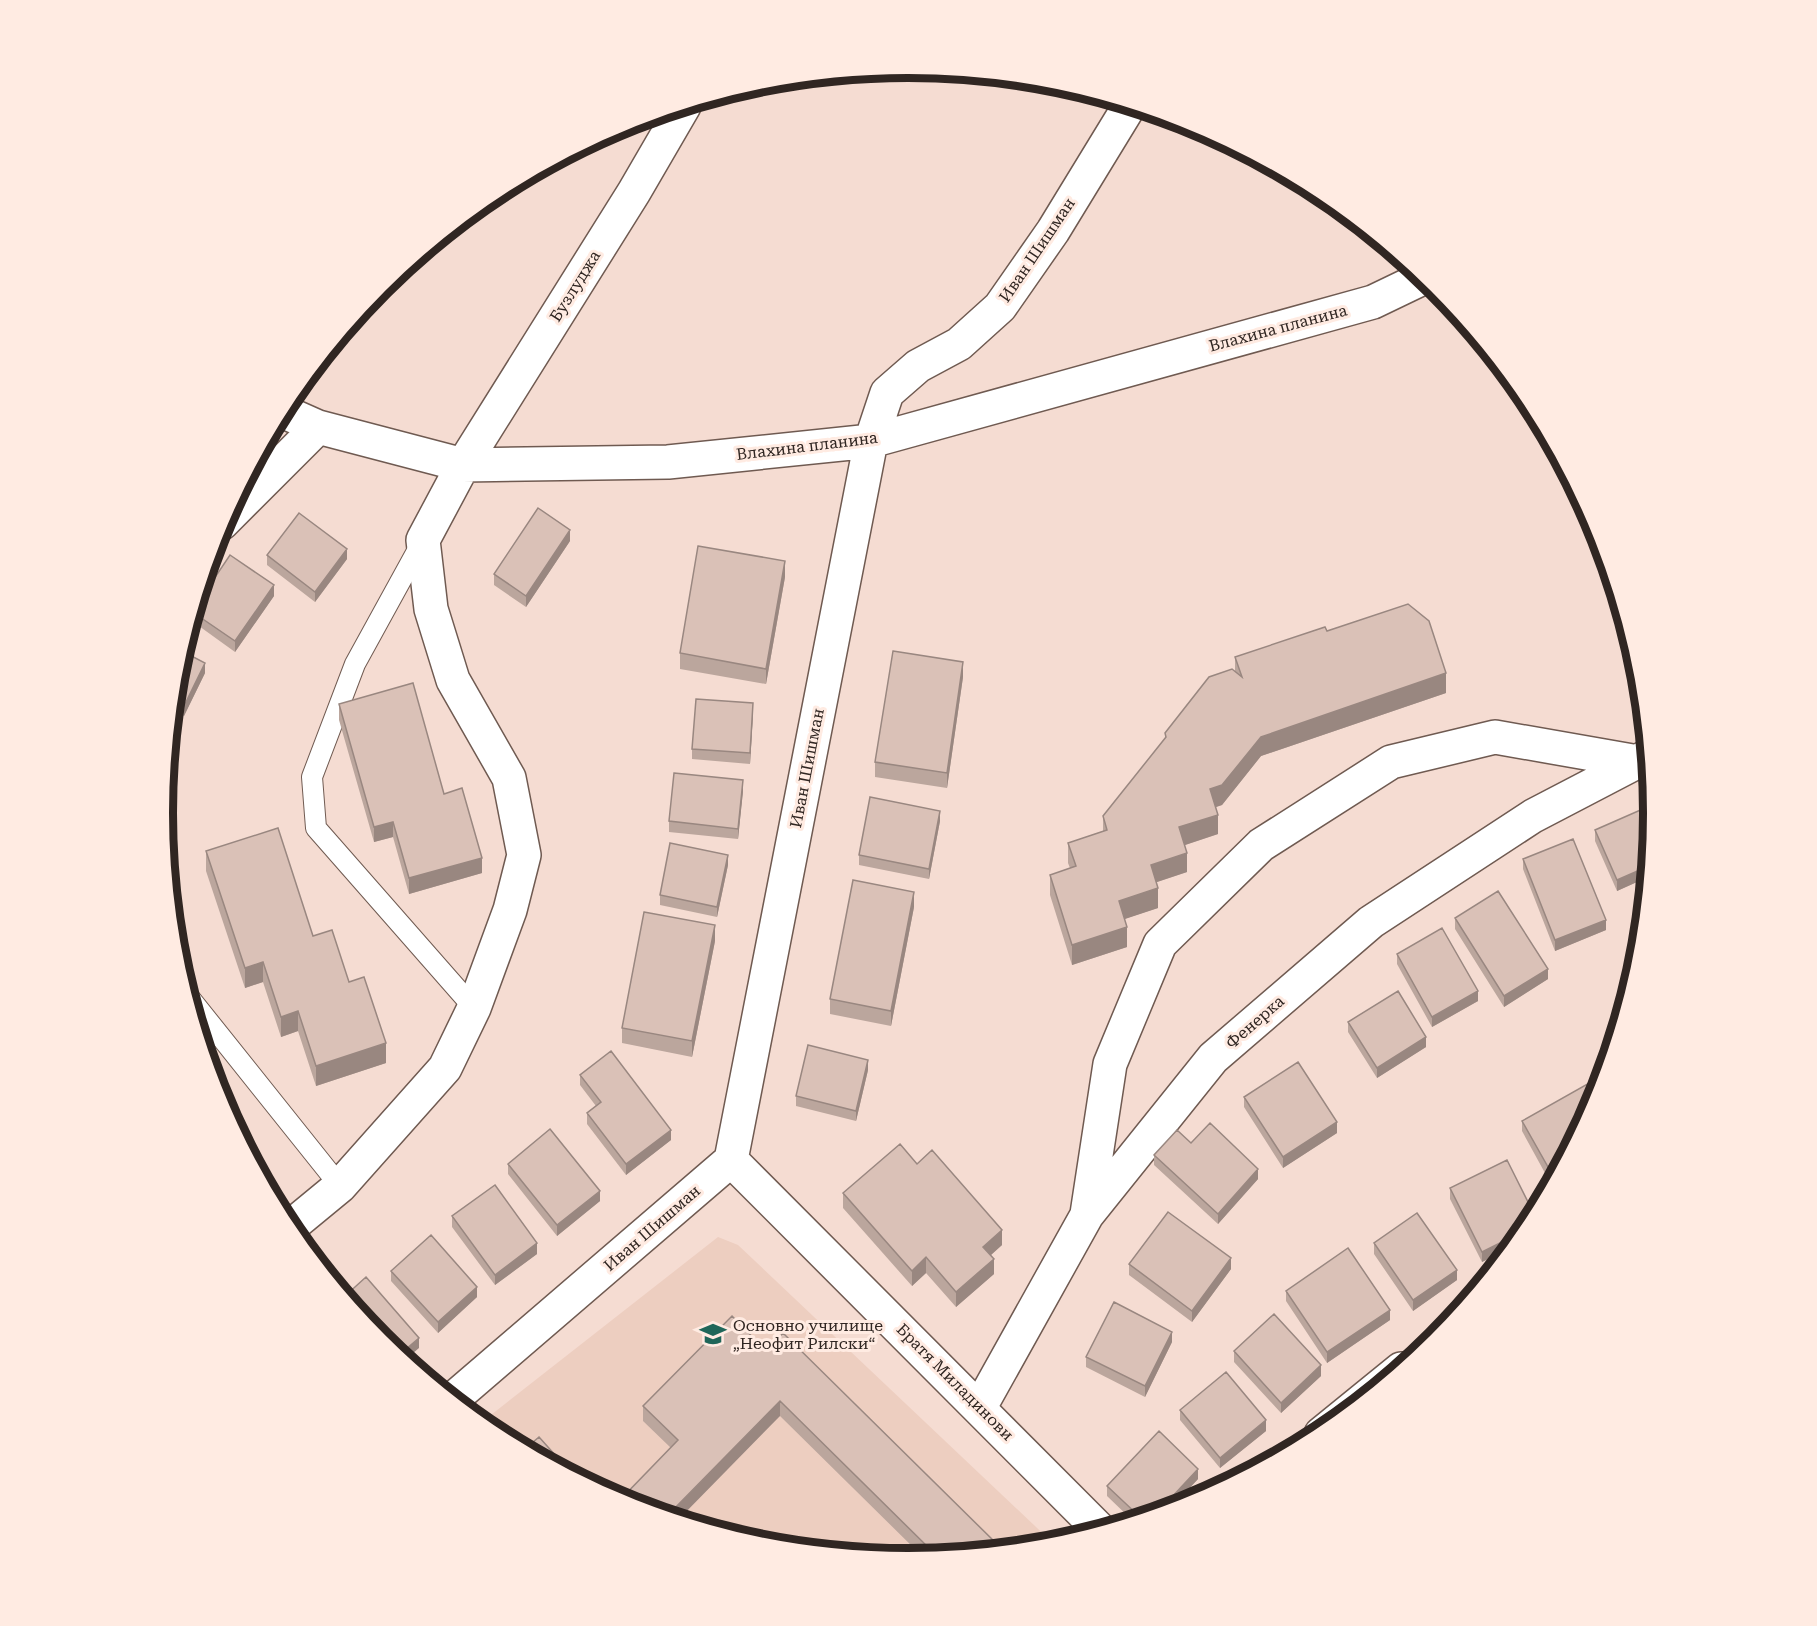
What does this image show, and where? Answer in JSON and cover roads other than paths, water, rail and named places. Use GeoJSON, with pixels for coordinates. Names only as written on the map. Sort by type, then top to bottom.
{"type":"FeatureCollection","features":[{"type":"Feature","properties":{"kind":"street","name":"Иван Шишман"},"geometry":{"type":"LineString","coordinates":[[459,1394],[731,1160],[871,441],[887,393],[918,366],[959,344],[999,307],[1053,231],[1126,111]]}},
{"type":"Feature","properties":{"kind":"street","name":"Бузлуджа"},"geometry":{"type":"LineString","coordinates":[[423,540],[463,465],[634,192],[679,115]]}},
{"type":"Feature","properties":{"kind":"street","name":"Влахина планина"},"geometry":{"type":"LineString","coordinates":[[291,415],[318,428],[463,465],[668,462],[871,441],[1373,302],[1416,281]]}},
{"type":"Feature","properties":{"kind":"street"},"geometry":{"type":"LineString","coordinates":[[242,503],[318,428]]}},
{"type":"Feature","properties":{"kind":"street"},"geometry":{"type":"LineString","coordinates":[[297,1221],[340,1186],[445,1068],[474,1008],[510,910],[524,855],[509,778],[453,680],[431,609],[423,540]]}},
{"type":"Feature","properties":{"kind":"street"},"geometry":{"type":"LineString","coordinates":[[1087,1215],[1110,1064],[1160,944],[1261,844],[1391,762],[1495,737],[1641,759]]}},
{"type":"Feature","properties":{"kind":"street","name":"Фенерка"},"geometry":{"type":"LineString","coordinates":[[980,1407],[1087,1215],[1213,1058],[1371,922],[1533,816],[1641,760]]}},
{"type":"Feature","properties":{"kind":"street","name":"Братя Миладинови"},"geometry":{"type":"LineString","coordinates":[[731,1160],[980,1407],[1094,1524]]}},
{"type":"Feature","properties":{"kind":"lane"},"geometry":{"type":"LineString","coordinates":[[423,540],[355,664],[312,777],[316,828],[474,1008]]}},
{"type":"Feature","properties":{"kind":"lane"},"geometry":{"type":"LineString","coordinates":[[202,1014],[340,1186]]}},
{"type":"Feature","properties":{"kind":"place","name":"Основно училище „Неофит Рилски“"},"geometry":{"type":"Point","coordinates":[713,1334]}}]}
